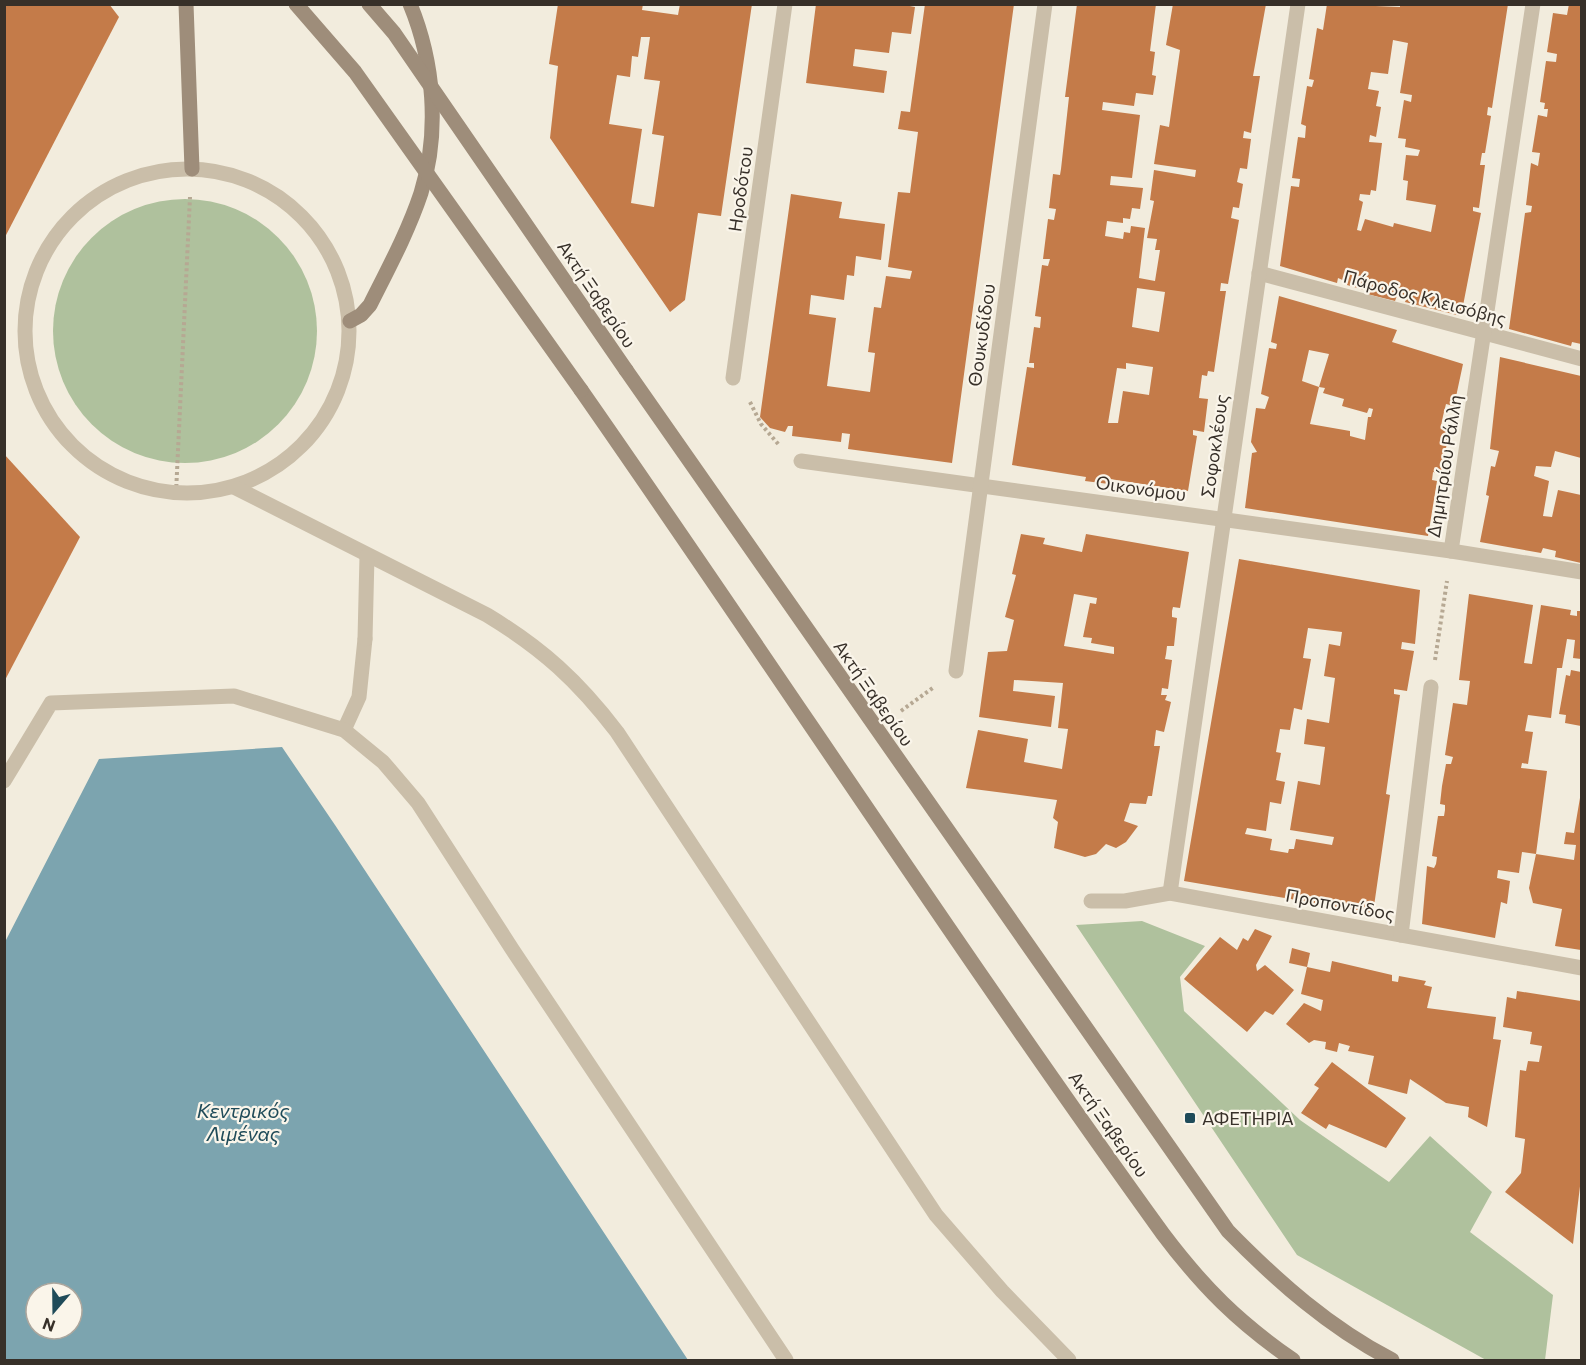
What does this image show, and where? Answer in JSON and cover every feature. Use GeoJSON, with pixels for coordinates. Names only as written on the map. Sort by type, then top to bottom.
{"type":"FeatureCollection","features":[{"type":"Feature","properties":{"kind":"main road"},"geometry":{"type":"LineString","coordinates":[[186,4],[192,169]]}},
{"type":"Feature","properties":{"kind":"main road","name":"Ακτή Ξαβερίου"},"geometry":{"type":"LineString","coordinates":[[297,4],[355,72],[581,390],[713,579],[908,868],[1163,1234],[1197,1279],[1228,1311],[1293,1360]]}},
{"type":"Feature","properties":{"kind":"main road","name":"Ακτή Ξαβερίου"},"geometry":{"type":"LineString","coordinates":[[369,4],[394,33],[876,730],[1228,1231],[1303,1302],[1327,1321],[1392,1360]]}},
{"type":"Feature","properties":{"kind":"main road"},"geometry":{"type":"LineString","coordinates":[[350,321],[361,315],[369,305],[405,233],[421,191],[434,118],[422,33],[410,4]]}},
{"type":"Feature","properties":{"kind":"street","name":"Ηροδότου"},"geometry":{"type":"LineString","coordinates":[[733,378],[785,4]]}},
{"type":"Feature","properties":{"kind":"street","name":"Θουκυδίδου"},"geometry":{"type":"LineString","coordinates":[[956,671],[1045,4]]}},
{"type":"Feature","properties":{"kind":"street","name":"Σοφοκλέους"},"geometry":{"type":"LineString","coordinates":[[1170,893],[1298,4]]}},
{"type":"Feature","properties":{"kind":"street","name":"Δημητρίου Ράλλη"},"geometry":{"type":"LineString","coordinates":[[1451,551],[1533,4]]}},
{"type":"Feature","properties":{"kind":"street"},"geometry":{"type":"LineString","coordinates":[[192,169],[226,173],[263,188],[289,205],[306,220],[330,252],[340,276],[350,321],[349,354],[339,392],[320,425],[300,450],[276,468],[234,487],[204,493],[161,492],[128,483],[82,455],[58,429],[40,401],[31,377],[24,323],[30,291],[40,262],[55,236],[85,204],[115,185],[144,175],[192,169]]}},
{"type":"Feature","properties":{"kind":"street","name":"Πάροδος Κλεισόβης"},"geometry":{"type":"LineString","coordinates":[[1259,273],[1581,359]]}},
{"type":"Feature","properties":{"kind":"street","name":"Οικονόμου"},"geometry":{"type":"LineString","coordinates":[[801,461],[1451,551],[1581,572]]}},
{"type":"Feature","properties":{"kind":"street"},"geometry":{"type":"LineString","coordinates":[[234,487],[450,595],[518,634],[557,663],[586,691],[617,732],[936,1215],[1002,1291],[1069,1360]]}},
{"type":"Feature","properties":{"kind":"street"},"geometry":{"type":"LineString","coordinates":[[344,730],[353,715],[359,697],[368,556]]}},
{"type":"Feature","properties":{"kind":"street"},"geometry":{"type":"LineString","coordinates":[[1401,935],[1431,687]]}},
{"type":"Feature","properties":{"kind":"street"},"geometry":{"type":"LineString","coordinates":[[4,781],[51,703],[234,696],[344,730],[383,762],[418,803],[512,950],[786,1360]]}},
{"type":"Feature","properties":{"kind":"street","name":"Προποντίδος"},"geometry":{"type":"LineString","coordinates":[[1091,901],[1125,901],[1170,893],[1581,968]]}},
{"type":"Feature","properties":{"kind":"path"},"geometry":{"type":"LineString","coordinates":[[176,493],[192,169]]}},
{"type":"Feature","properties":{"kind":"path"},"geometry":{"type":"LineString","coordinates":[[733,378],[775,441],[801,461]]}},
{"type":"Feature","properties":{"kind":"path","name":"Δημητρίου Ράλλη"},"geometry":{"type":"LineString","coordinates":[[1431,687],[1451,551]]}},
{"type":"Feature","properties":{"kind":"path"},"geometry":{"type":"LineString","coordinates":[[876,730],[956,671]]}},
{"type":"Feature","properties":{"kind":"green space"},"geometry":{"type":"Polygon","coordinates":[[[185,199],[211,202],[236,209],[269,229],[287,247],[307,280],[314,305],[317,331],[314,357],[307,382],[287,415],[269,433],[236,453],[211,460],[185,463],[159,460],[134,453],[101,433],[83,415],[63,382],[56,357],[53,331],[56,305],[63,280],[83,247],[101,229],[134,209],[159,202],[185,199]]]}},
{"type":"Feature","properties":{"kind":"green space"},"geometry":{"type":"Polygon","coordinates":[[[1142,921],[1205,946],[1180,977],[1184,1011],[1300,1120],[1389,1182],[1430,1136],[1492,1192],[1470,1232],[1553,1295],[1545,1360],[1486,1360],[1297,1255],[1076,925],[1142,921]]]}},
{"type":"Feature","properties":{"kind":"water","name":"Κεντρικός Λιμένας"},"geometry":{"type":"Polygon","coordinates":[[[282,747],[688,1360],[5,1360],[5,942],[99,759],[282,747]]]}},
{"type":"Feature","properties":{"kind":"building"},"geometry":{"type":"Polygon","coordinates":[[[4,4],[109,4],[119,17],[4,239],[4,4]]]}},
{"type":"Feature","properties":{"kind":"building"},"geometry":{"type":"Polygon","coordinates":[[[558,4],[643,4],[642,10],[678,15],[680,4],[752,4],[721,216],[698,213],[685,300],[670,312],[550,138],[558,66],[549,64],[558,4]],[[641,37],[638,57],[632,56],[630,77],[617,75],[609,124],[642,129],[631,203],[654,207],[664,136],[652,134],[660,81],[644,79],[650,37],[641,37]]]}},
{"type":"Feature","properties":{"kind":"building"},"geometry":{"type":"Polygon","coordinates":[[[816,4],[899,4],[915,7],[911,34],[892,32],[889,53],[855,49],[853,66],[887,71],[884,93],[806,83],[816,4]]]}},
{"type":"Feature","properties":{"kind":"building"},"geometry":{"type":"Polygon","coordinates":[[[925,4],[1014,4],[952,463],[848,449],[850,434],[842,433],[841,442],[792,436],[793,426],[788,426],[785,432],[770,428],[760,417],[791,194],[842,202],[839,218],[885,224],[881,260],[856,256],[854,276],[847,275],[844,300],[811,295],[809,314],[836,318],[827,386],[870,392],[875,353],[868,352],[874,307],[881,308],[886,276],[910,279],[912,271],[888,267],[898,192],[910,193],[918,132],[898,129],[901,111],[910,112],[925,4]]]}},
{"type":"Feature","properties":{"kind":"building"},"geometry":{"type":"Polygon","coordinates":[[[1077,4],[1156,4],[1150,51],[1155,52],[1152,75],[1156,76],[1153,95],[1136,93],[1134,106],[1103,102],[1102,110],[1140,115],[1132,178],[1111,176],[1110,185],[1143,188],[1140,209],[1132,208],[1130,219],[1123,218],[1123,223],[1107,221],[1105,236],[1123,239],[1124,232],[1130,233],[1131,226],[1145,228],[1139,278],[1155,281],[1160,250],[1155,250],[1157,239],[1147,238],[1154,201],[1150,200],[1154,170],[1195,177],[1196,170],[1154,164],[1160,125],[1169,127],[1180,50],[1166,45],[1173,4],[1266,4],[1253,76],[1260,76],[1251,133],[1244,131],[1243,138],[1251,139],[1247,169],[1240,168],[1237,182],[1243,184],[1239,208],[1233,207],[1231,218],[1239,220],[1228,284],[1221,283],[1220,291],[1226,291],[1214,372],[1208,371],[1207,376],[1202,375],[1199,398],[1208,399],[1204,432],[1193,430],[1193,435],[1197,436],[1188,491],[1110,479],[1109,484],[1085,481],[1086,477],[1012,465],[1027,367],[1034,368],[1034,363],[1029,363],[1034,327],[1040,328],[1041,317],[1035,316],[1042,265],[1048,266],[1050,259],[1043,259],[1048,219],[1054,220],[1056,209],[1049,208],[1053,174],[1060,175],[1061,169],[1069,97],[1065,97],[1077,4]],[[1137,288],[1132,327],[1159,332],[1165,292],[1137,288]],[[1126,363],[1126,369],[1117,368],[1108,423],[1118,423],[1123,391],[1149,395],[1153,367],[1126,363]]]}},
{"type":"Feature","properties":{"kind":"building"},"geometry":{"type":"Polygon","coordinates":[[[1327,4],[1400,7],[1400,4],[1508,4],[1492,108],[1488,107],[1487,115],[1491,116],[1485,153],[1482,153],[1480,165],[1485,165],[1479,208],[1473,207],[1473,211],[1481,213],[1461,316],[1405,302],[1407,296],[1398,293],[1395,301],[1367,294],[1368,291],[1347,285],[1347,282],[1338,278],[1337,283],[1280,266],[1291,186],[1299,187],[1300,179],[1292,178],[1298,137],[1305,138],[1306,126],[1301,124],[1307,86],[1312,87],[1314,80],[1309,79],[1317,28],[1323,30],[1327,4]],[[1393,40],[1388,74],[1371,72],[1368,89],[1379,91],[1376,106],[1381,107],[1376,137],[1370,135],[1369,142],[1382,143],[1376,191],[1371,190],[1370,195],[1360,194],[1359,200],[1363,202],[1357,230],[1361,231],[1365,219],[1393,227],[1394,223],[1431,232],[1436,205],[1406,200],[1408,181],[1403,180],[1406,155],[1418,156],[1420,150],[1405,147],[1406,139],[1398,138],[1404,100],[1411,102],[1412,95],[1400,93],[1408,43],[1393,40]]]}},
{"type":"Feature","properties":{"kind":"building"},"geometry":{"type":"Polygon","coordinates":[[[1569,4],[1581,4],[1581,344],[1572,342],[1571,346],[1509,329],[1525,213],[1531,212],[1532,206],[1526,205],[1531,163],[1538,166],[1540,153],[1532,152],[1538,115],[1547,117],[1548,109],[1544,109],[1545,103],[1540,102],[1546,61],[1556,62],[1557,54],[1547,52],[1553,13],[1567,15],[1569,4]]]}},
{"type":"Feature","properties":{"kind":"building"},"geometry":{"type":"Polygon","coordinates":[[[1279,296],[1397,330],[1392,342],[1463,364],[1454,406],[1446,404],[1443,416],[1441,426],[1450,428],[1441,474],[1433,472],[1432,480],[1437,481],[1428,536],[1245,508],[1252,453],[1257,452],[1251,442],[1256,408],[1265,409],[1269,397],[1261,394],[1269,348],[1276,349],[1277,344],[1271,342],[1279,296]],[[1309,350],[1302,381],[1319,387],[1329,354],[1309,350]],[[1319,387],[1310,424],[1350,431],[1350,436],[1365,440],[1368,417],[1371,417],[1373,409],[1369,408],[1367,413],[1342,406],[1344,399],[1323,393],[1325,388],[1319,387]]]}},
{"type":"Feature","properties":{"kind":"building"},"geometry":{"type":"Polygon","coordinates":[[[1500,357],[1581,376],[1581,458],[1555,451],[1551,467],[1536,466],[1534,476],[1549,481],[1543,516],[1552,517],[1558,490],[1581,495],[1581,563],[1555,557],[1556,551],[1543,548],[1541,553],[1480,542],[1489,496],[1486,495],[1491,466],[1495,467],[1499,451],[1490,449],[1500,357]]]}},
{"type":"Feature","properties":{"kind":"building"},"geometry":{"type":"Polygon","coordinates":[[[4,454],[80,537],[4,682],[4,454]]]}},
{"type":"Feature","properties":{"kind":"building"},"geometry":{"type":"Polygon","coordinates":[[[1021,534],[1045,538],[1043,544],[1082,552],[1086,534],[1189,552],[1180,608],[1173,607],[1172,611],[1172,617],[1177,618],[1174,646],[1167,646],[1165,659],[1172,660],[1168,689],[1162,688],[1161,695],[1167,695],[1165,700],[1171,702],[1164,732],[1156,730],[1154,746],[1160,746],[1152,796],[1148,796],[1146,804],[1130,803],[1124,821],[1138,826],[1126,842],[1116,848],[1106,844],[1096,854],[1085,857],[1054,848],[1058,822],[1053,818],[1057,800],[966,788],[978,730],[1028,739],[1024,762],[1062,769],[1068,729],[1058,728],[1063,683],[1014,680],[1013,691],[1055,696],[1051,727],[979,717],[988,652],[1007,651],[1014,620],[1005,617],[1016,575],[1012,574],[1021,534]],[[1074,594],[1064,646],[1114,654],[1114,647],[1091,643],[1092,638],[1083,637],[1090,603],[1096,604],[1097,598],[1074,594]]]}},
{"type":"Feature","properties":{"kind":"building"},"geometry":{"type":"Polygon","coordinates":[[[1239,559],[1420,590],[1415,644],[1402,642],[1401,649],[1414,651],[1407,691],[1394,689],[1394,694],[1400,695],[1386,794],[1390,795],[1373,913],[1184,881],[1239,559]],[[1308,628],[1303,658],[1311,659],[1302,710],[1294,708],[1290,730],[1280,729],[1276,752],[1281,753],[1276,780],[1285,782],[1281,804],[1270,802],[1266,831],[1247,828],[1245,834],[1272,839],[1270,850],[1288,853],[1289,849],[1294,849],[1296,839],[1332,845],[1334,837],[1290,830],[1298,781],[1320,785],[1325,747],[1304,744],[1307,719],[1329,723],[1335,678],[1324,676],[1329,644],[1340,646],[1342,632],[1308,628]]]}},
{"type":"Feature","properties":{"kind":"building"},"geometry":{"type":"Polygon","coordinates":[[[1469,594],[1533,605],[1524,663],[1532,664],[1541,605],[1571,610],[1570,615],[1577,616],[1577,611],[1581,611],[1581,659],[1573,658],[1575,640],[1567,639],[1562,668],[1557,668],[1551,718],[1528,715],[1525,731],[1533,732],[1528,764],[1522,763],[1521,768],[1547,771],[1536,854],[1522,852],[1519,873],[1498,870],[1497,878],[1510,881],[1507,904],[1501,902],[1495,938],[1422,924],[1427,866],[1434,868],[1436,864],[1437,857],[1432,856],[1438,816],[1444,816],[1445,810],[1445,805],[1440,804],[1442,786],[1446,764],[1451,764],[1453,757],[1445,755],[1453,703],[1467,705],[1470,681],[1459,680],[1469,594]]]}},
{"type":"Feature","properties":{"kind":"building"},"geometry":{"type":"Polygon","coordinates":[[[1571,670],[1581,672],[1581,726],[1565,723],[1566,715],[1559,714],[1566,675],[1570,676],[1571,670]]]}},
{"type":"Feature","properties":{"kind":"building"},"geometry":{"type":"Polygon","coordinates":[[[1581,792],[1581,950],[1555,946],[1562,909],[1533,903],[1529,888],[1536,854],[1574,860],[1576,845],[1564,844],[1566,832],[1574,833],[1581,792]]]}},
{"type":"Feature","properties":{"kind":"building"},"geometry":{"type":"Polygon","coordinates":[[[1255,929],[1272,936],[1256,965],[1257,971],[1265,965],[1294,990],[1273,1015],[1265,1011],[1247,1032],[1184,979],[1220,937],[1237,950],[1243,938],[1248,941],[1255,929]]]}},
{"type":"Feature","properties":{"kind":"building"},"geometry":{"type":"Polygon","coordinates":[[[1292,948],[1310,953],[1307,967],[1289,963],[1292,948]]]}},
{"type":"Feature","properties":{"kind":"building"},"geometry":{"type":"Polygon","coordinates":[[[1332,961],[1392,975],[1392,981],[1398,982],[1399,976],[1426,981],[1424,985],[1432,987],[1427,1008],[1496,1017],[1493,1039],[1501,1040],[1487,1127],[1468,1117],[1469,1107],[1446,1103],[1410,1079],[1407,1094],[1368,1084],[1374,1056],[1348,1051],[1350,1046],[1339,1043],[1337,1052],[1325,1049],[1326,1042],[1314,1040],[1309,1043],[1286,1024],[1304,1003],[1321,1011],[1323,1000],[1301,994],[1307,967],[1330,972],[1332,961]]]}},
{"type":"Feature","properties":{"kind":"building"},"geometry":{"type":"Polygon","coordinates":[[[1517,991],[1581,1001],[1581,1178],[1573,1244],[1505,1192],[1521,1173],[1525,1139],[1515,1137],[1520,1070],[1526,1071],[1528,1061],[1539,1062],[1542,1046],[1530,1044],[1532,1032],[1503,1027],[1507,997],[1516,999],[1517,991]]]}},
{"type":"Feature","properties":{"kind":"building"},"geometry":{"type":"Polygon","coordinates":[[[1332,1062],[1406,1118],[1386,1148],[1329,1124],[1326,1129],[1301,1113],[1319,1088],[1314,1085],[1332,1062]]]}},
{"type":"Feature","properties":{"kind":"place","name":"ΑΦΕΤΗΡΙΑ"},"geometry":{"type":"Point","coordinates":[1190,1118]}}]}
